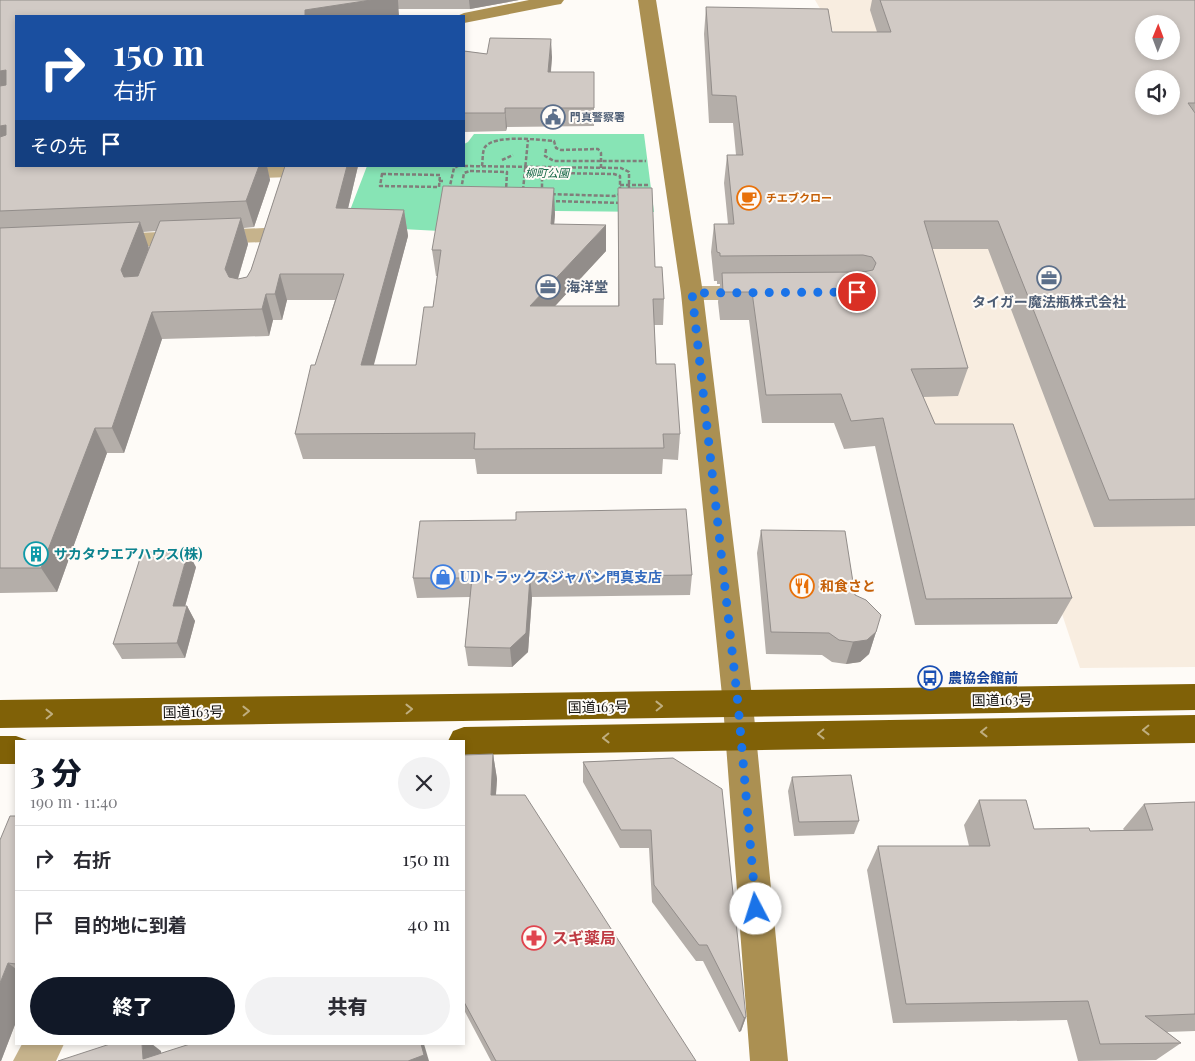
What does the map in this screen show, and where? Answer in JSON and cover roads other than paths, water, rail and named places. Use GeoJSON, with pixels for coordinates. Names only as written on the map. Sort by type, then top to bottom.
{"type":"FeatureCollection","features":[{"type":"Feature","properties":{"kind":"highway","name":"国道163号"},"geometry":{"type":"LineString","coordinates":[[465,742],[739,720],[1195,697]]}},
{"type":"Feature","properties":{"kind":"highway","name":"国道163号"},"geometry":{"type":"LineString","coordinates":[[0,714],[739,720],[1195,729]]}},
{"type":"Feature","properties":{"kind":"highway"},"geometry":{"type":"LineString","coordinates":[[0,750],[15,750]]}},
{"type":"Feature","properties":{"kind":"street"},"geometry":{"type":"LineString","coordinates":[[465,18],[555,0]]}},
{"type":"Feature","properties":{"kind":"street"},"geometry":{"type":"LineString","coordinates":[[647,0],[692,293],[739,720],[769,1061]]}},
{"type":"Feature","properties":{"kind":"street"},"geometry":{"type":"LineString","coordinates":[[217,174],[283,180],[333,170]]}},
{"type":"Feature","properties":{"kind":"street"},"geometry":{"type":"LineString","coordinates":[[86,242],[264,234]]}},
{"type":"Feature","properties":{"kind":"street"},"geometry":{"type":"LineString","coordinates":[[692,293],[778,293]]}},
{"type":"Feature","properties":{"kind":"street"},"geometry":{"type":"LineString","coordinates":[[32,1061],[44,1045]]}},
{"type":"Feature","properties":{"kind":"place","name":"門真警察署"},"geometry":{"type":"Point","coordinates":[553,117]}},
{"type":"Feature","properties":{"kind":"place","name":"チエブクロー"},"geometry":{"type":"Point","coordinates":[749,198]}},
{"type":"Feature","properties":{"kind":"place","name":"タイガー魔法瓶株式会社"},"geometry":{"type":"Point","coordinates":[1049,278]}},
{"type":"Feature","properties":{"kind":"place","name":"海洋堂"},"geometry":{"type":"Point","coordinates":[548,287]}},
{"type":"Feature","properties":{"kind":"place","name":"サカタウエアハウス(株)"},"geometry":{"type":"Point","coordinates":[36,554]}},
{"type":"Feature","properties":{"kind":"place","name":"UDトラックスジャパン門真支店"},"geometry":{"type":"Point","coordinates":[443,577]}},
{"type":"Feature","properties":{"kind":"place","name":"和食さと"},"geometry":{"type":"Point","coordinates":[802,586]}},
{"type":"Feature","properties":{"kind":"place","name":"農協会館前"},"geometry":{"type":"Point","coordinates":[930,678]}},
{"type":"Feature","properties":{"kind":"place","name":"スギ薬局"},"geometry":{"type":"Point","coordinates":[534,938]}},
{"type":"Feature","properties":{"kind":"park label","name":"柳町公園"},"geometry":{"type":"Point","coordinates":[547,173]}}]}
